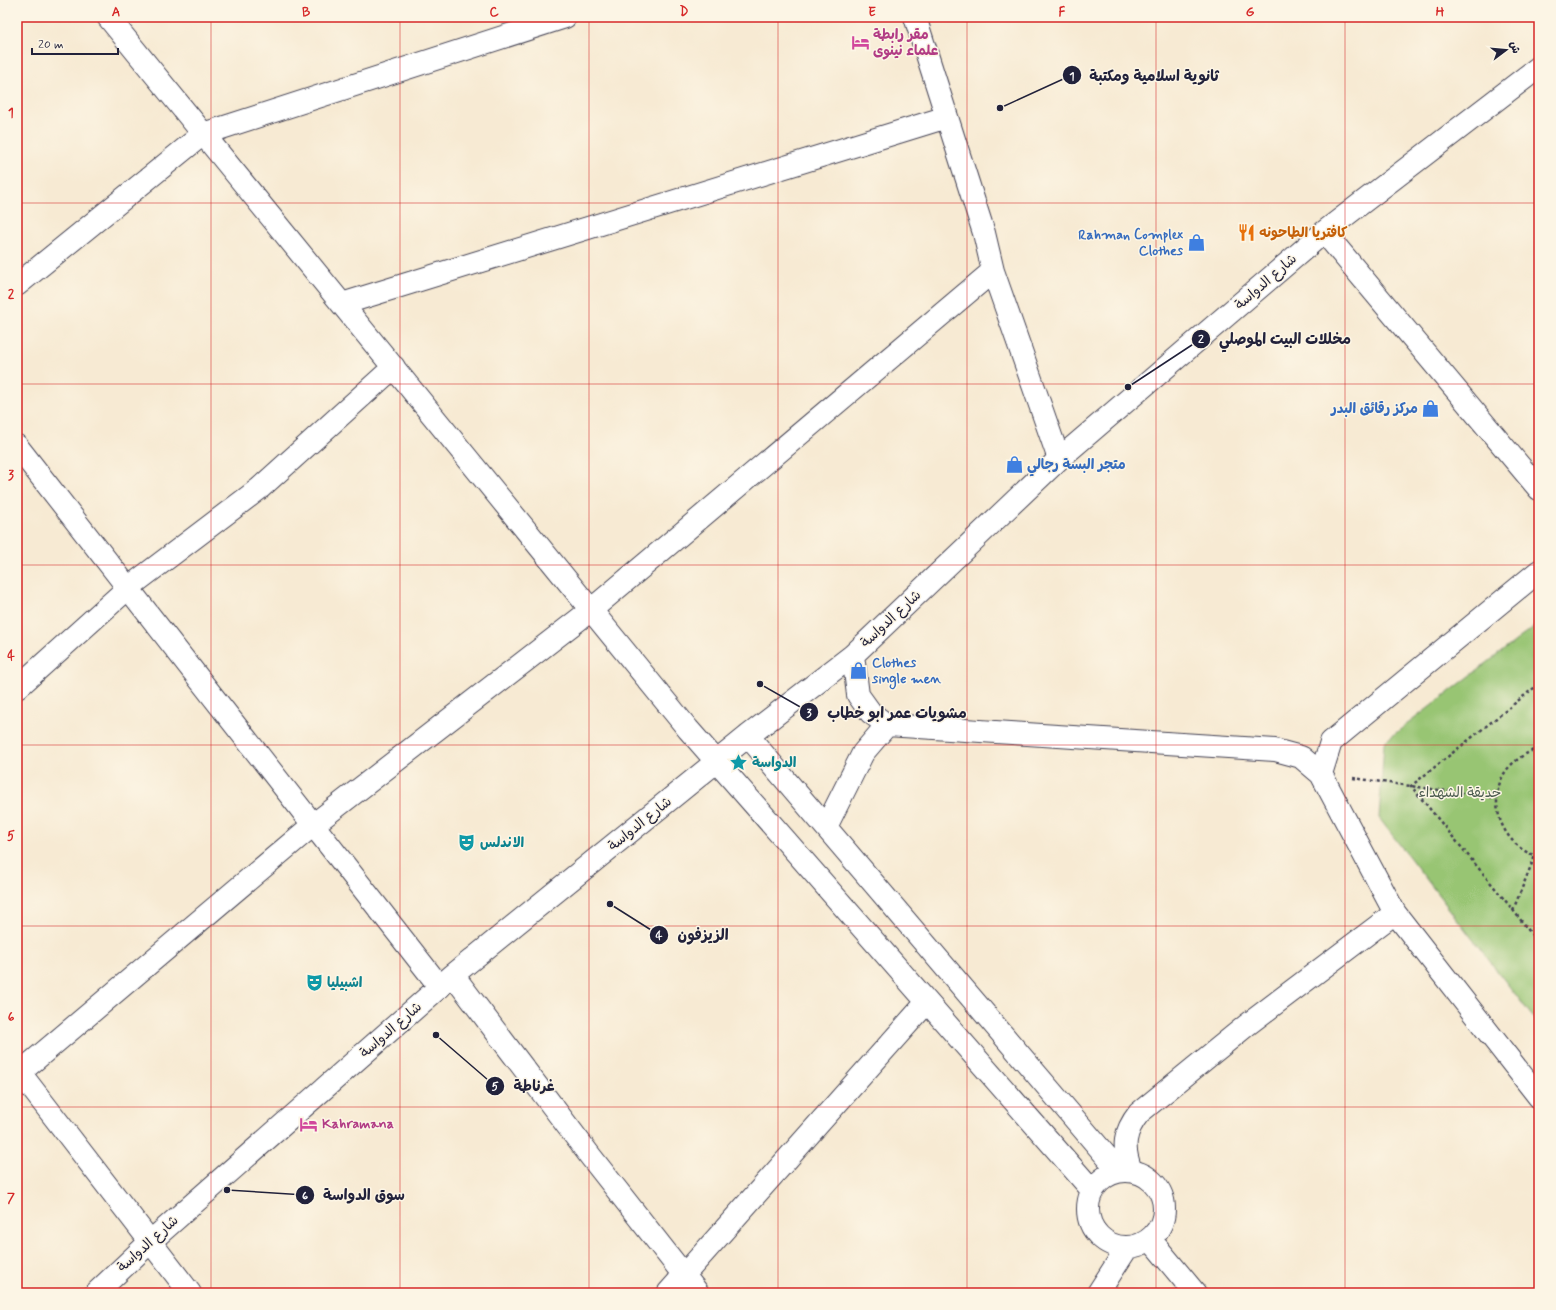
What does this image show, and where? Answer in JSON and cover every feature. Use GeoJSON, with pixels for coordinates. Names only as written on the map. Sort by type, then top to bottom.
{"type":"FeatureCollection","features":[{"type":"Feature","properties":{"kind":"street"},"geometry":{"type":"LineString","coordinates":[[108,17],[716,762],[1092,1190]]}},
{"type":"Feature","properties":{"kind":"street"},"geometry":{"type":"LineString","coordinates":[[17,285],[203,134],[565,17]]}},
{"type":"Feature","properties":{"kind":"street"},"geometry":{"type":"LineString","coordinates":[[915,17],[984,233],[993,271],[1060,459]]}},
{"type":"Feature","properties":{"kind":"street","name":"شارع الدواسة"},"geometry":{"type":"LineString","coordinates":[[96,1293],[151,1241],[447,981],[748,736],[853,655],[1060,459],[1324,232],[1539,67]]}},
{"type":"Feature","properties":{"kind":"street"},"geometry":{"type":"LineString","coordinates":[[342,304],[947,117]]}},
{"type":"Feature","properties":{"kind":"street"},"geometry":{"type":"LineString","coordinates":[[1324,232],[1539,489]]}},
{"type":"Feature","properties":{"kind":"street"},"geometry":{"type":"LineString","coordinates":[[190,1293],[18,1072],[313,825],[591,610],[993,271]]}},
{"type":"Feature","properties":{"kind":"street"},"geometry":{"type":"LineString","coordinates":[[17,688],[128,588],[260,488],[394,367]]}},
{"type":"Feature","properties":{"kind":"street"},"geometry":{"type":"LineString","coordinates":[[17,446],[313,825],[447,981],[591,1157],[698,1293]]}},
{"type":"Feature","properties":{"kind":"street"},"geometry":{"type":"LineString","coordinates":[[1321,774],[1331,742],[1539,571]]}},
{"type":"Feature","properties":{"kind":"street"},"geometry":{"type":"LineString","coordinates":[[853,655],[858,695],[871,713],[888,725],[1275,750],[1301,757],[1321,774],[1395,913],[1539,1097]]}},
{"type":"Feature","properties":{"kind":"street"},"geometry":{"type":"LineString","coordinates":[[826,828],[863,753],[888,725]]}},
{"type":"Feature","properties":{"kind":"street"},"geometry":{"type":"LineString","coordinates":[[748,736],[826,828],[1125,1171]]}},
{"type":"Feature","properties":{"kind":"street"},"geometry":{"type":"LineString","coordinates":[[1125,1171],[1125,1140],[1128,1130],[1139,1112],[1247,1026],[1395,913]]}},
{"type":"Feature","properties":{"kind":"street"},"geometry":{"type":"LineString","coordinates":[[668,1293],[927,1002]]}},
{"type":"Feature","properties":{"kind":"street"},"geometry":{"type":"LineString","coordinates":[[1125,1171],[1142,1174],[1151,1179],[1163,1198],[1165,1210],[1163,1220],[1158,1231],[1150,1239],[1140,1245],[1127,1248],[1114,1246],[1102,1240],[1093,1229],[1088,1216],[1087,1203],[1092,1190],[1112,1172],[1125,1171]]}},
{"type":"Feature","properties":{"kind":"street"},"geometry":{"type":"LineString","coordinates":[[1150,1239],[1196,1293]]}},
{"type":"Feature","properties":{"kind":"street"},"geometry":{"type":"LineString","coordinates":[[1098,1293],[1127,1248]]}},
{"type":"Feature","properties":{"kind":"path"},"geometry":{"type":"LineString","coordinates":[[1411,786],[1539,684]]}},
{"type":"Feature","properties":{"kind":"path"},"geometry":{"type":"LineString","coordinates":[[1539,748],[1523,755],[1510,766],[1501,781],[1497,798],[1498,816],[1505,832],[1518,846],[1535,856],[1539,856]]}},
{"type":"Feature","properties":{"kind":"path"},"geometry":{"type":"LineString","coordinates":[[1321,774],[1497,798]]}},
{"type":"Feature","properties":{"kind":"path"},"geometry":{"type":"LineString","coordinates":[[1411,786],[1539,944]]}},
{"type":"Feature","properties":{"kind":"path"},"geometry":{"type":"LineString","coordinates":[[1513,910],[1535,856]]}},
{"type":"Feature","properties":{"kind":"green space","name":"حديقة الشهداء"},"geometry":{"type":"Polygon","coordinates":[[[1539,623],[1539,1025],[1379,818],[1384,742],[1539,623]]]}},
{"type":"Feature","properties":{"kind":"place","name":"مقر رابطة علماء نينوى"},"geometry":{"type":"Point","coordinates":[860,43]}},
{"type":"Feature","properties":{"kind":"place","name":"ثانوية اسلامية ومكتبة"},"geometry":{"type":"Point","coordinates":[1000,108]}},
{"type":"Feature","properties":{"kind":"place","name":"كافتريا الطاحونه"},"geometry":{"type":"Point","coordinates":[1246,233]}},
{"type":"Feature","properties":{"kind":"place","name":"Rahman Complex Clothes"},"geometry":{"type":"Point","coordinates":[1196,243]}},
{"type":"Feature","properties":{"kind":"place","name":"مخللات البيت الموصلي"},"geometry":{"type":"Point","coordinates":[1128,387]}},
{"type":"Feature","properties":{"kind":"place","name":"مركز رقائق البدر"},"geometry":{"type":"Point","coordinates":[1431,409]}},
{"type":"Feature","properties":{"kind":"place","name":"متجر البسة رجالي"},"geometry":{"type":"Point","coordinates":[1014,465]}},
{"type":"Feature","properties":{"kind":"place","name":"Clothes single men"},"geometry":{"type":"Point","coordinates":[859,671]}},
{"type":"Feature","properties":{"kind":"place","name":"مشويات عمر ابو خطاب"},"geometry":{"type":"Point","coordinates":[760,684]}},
{"type":"Feature","properties":{"kind":"place","name":"الدواسة"},"geometry":{"type":"Point","coordinates":[739,763]}},
{"type":"Feature","properties":{"kind":"place","name":"الاندلس"},"geometry":{"type":"Point","coordinates":[467,843]}},
{"type":"Feature","properties":{"kind":"place","name":"الزيزفون"},"geometry":{"type":"Point","coordinates":[610,904]}},
{"type":"Feature","properties":{"kind":"place","name":"اشبيليا"},"geometry":{"type":"Point","coordinates":[314,983]}},
{"type":"Feature","properties":{"kind":"place","name":"غرناطة"},"geometry":{"type":"Point","coordinates":[436,1035]}},
{"type":"Feature","properties":{"kind":"place","name":"Kahramana"},"geometry":{"type":"Point","coordinates":[309,1124]}},
{"type":"Feature","properties":{"kind":"place","name":"سوق الدواسة"},"geometry":{"type":"Point","coordinates":[227,1190]}}]}
